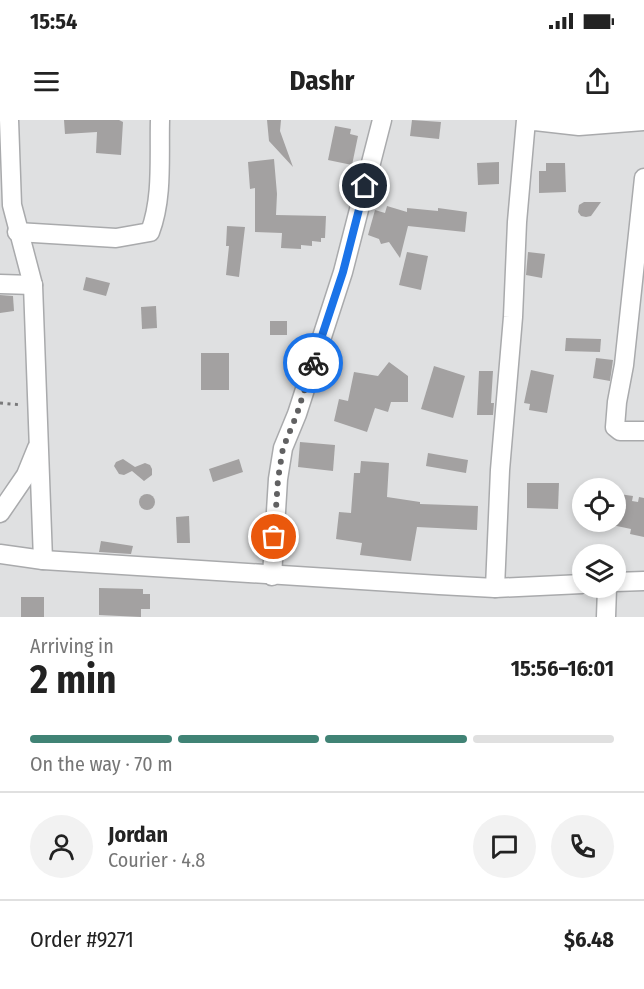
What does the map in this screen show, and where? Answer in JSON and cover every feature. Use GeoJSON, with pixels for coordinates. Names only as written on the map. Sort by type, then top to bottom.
{"type":"FeatureCollection","features":[{"type":"Feature","properties":{"kind":"street"},"geometry":{"type":"LineString","coordinates":[[9,120],[12,204],[17,232],[33,285],[43,561]]}},
{"type":"Feature","properties":{"kind":"street"},"geometry":{"type":"LineString","coordinates":[[17,232],[116,238],[150,232],[156,218],[159,186],[160,120]]}},
{"type":"Feature","properties":{"kind":"street"},"geometry":{"type":"LineString","coordinates":[[272,576],[278,479],[283,448],[297,414],[343,272],[382,120]]}},
{"type":"Feature","properties":{"kind":"street"},"geometry":{"type":"LineString","coordinates":[[495,588],[500,470],[526,120],[579,126],[644,120]]}},
{"type":"Feature","properties":{"kind":"street"},"geometry":{"type":"LineString","coordinates":[[644,178],[615,427],[620,431],[644,431]]}},
{"type":"Feature","properties":{"kind":"street"},"geometry":{"type":"LineString","coordinates":[[0,284],[33,285]]}},
{"type":"Feature","properties":{"kind":"street"},"geometry":{"type":"LineString","coordinates":[[0,513],[26,475],[40,441]]}},
{"type":"Feature","properties":{"kind":"street"},"geometry":{"type":"LineString","coordinates":[[0,554],[43,561],[495,588],[572,584]]}},
{"type":"Feature","properties":{"kind":"street"},"geometry":{"type":"LineString","coordinates":[[626,582],[644,581]]}},
{"type":"Feature","properties":{"kind":"street"},"geometry":{"type":"LineString","coordinates":[[606,617],[607,598]]}},
{"type":"Feature","properties":{"kind":"building"},"geometry":{"type":"Polygon","coordinates":[[[64,120],[119,120],[123,122],[121,155],[96,153],[97,132],[65,134],[64,120]]]}},
{"type":"Feature","properties":{"kind":"building"},"geometry":{"type":"Polygon","coordinates":[[[267,120],[281,120],[280,131],[293,167],[269,141],[267,120]]]}},
{"type":"Feature","properties":{"kind":"building"},"geometry":{"type":"Polygon","coordinates":[[[412,120],[441,122],[439,139],[410,136],[412,120]]]}},
{"type":"Feature","properties":{"kind":"building"},"geometry":{"type":"Polygon","coordinates":[[[335,126],[351,129],[350,134],[358,136],[352,165],[328,160],[335,126]]]}},
{"type":"Feature","properties":{"kind":"building"},"geometry":{"type":"Polygon","coordinates":[[[274,159],[276,215],[326,216],[325,238],[321,238],[321,242],[312,241],[312,246],[301,245],[301,249],[281,248],[282,233],[255,232],[255,188],[250,189],[248,162],[274,159]]]}},
{"type":"Feature","properties":{"kind":"building"},"geometry":{"type":"Polygon","coordinates":[[[499,162],[499,184],[478,185],[477,163],[499,162]]]}},
{"type":"Feature","properties":{"kind":"building"},"geometry":{"type":"Polygon","coordinates":[[[546,163],[565,163],[566,192],[539,193],[539,171],[546,171],[546,163]]]}},
{"type":"Feature","properties":{"kind":"building"},"geometry":{"type":"Polygon","coordinates":[[[584,202],[601,202],[591,216],[586,217],[581,216],[578,212],[579,205],[584,202]]]}},
{"type":"Feature","properties":{"kind":"building"},"geometry":{"type":"Polygon","coordinates":[[[387,206],[407,212],[407,208],[438,211],[438,208],[467,212],[465,232],[408,226],[400,258],[389,242],[381,244],[379,239],[368,235],[375,210],[385,213],[387,206]]]}},
{"type":"Feature","properties":{"kind":"building"},"geometry":{"type":"Polygon","coordinates":[[[227,226],[245,227],[239,277],[226,275],[229,246],[226,246],[227,226]]]}},
{"type":"Feature","properties":{"kind":"building"},"geometry":{"type":"Polygon","coordinates":[[[407,252],[428,256],[421,290],[399,285],[407,252]]]}},
{"type":"Feature","properties":{"kind":"building"},"geometry":{"type":"Polygon","coordinates":[[[528,252],[545,254],[542,278],[526,275],[528,252]]]}},
{"type":"Feature","properties":{"kind":"building"},"geometry":{"type":"Polygon","coordinates":[[[86,277],[110,283],[106,296],[83,290],[86,277]]]}},
{"type":"Feature","properties":{"kind":"building"},"geometry":{"type":"Polygon","coordinates":[[[0,295],[13,296],[14,311],[0,313],[0,295]]]}},
{"type":"Feature","properties":{"kind":"building"},"geometry":{"type":"Polygon","coordinates":[[[156,306],[157,328],[142,329],[141,307],[156,306]]]}},
{"type":"Feature","properties":{"kind":"building"},"geometry":{"type":"Polygon","coordinates":[[[270,321],[287,321],[287,335],[270,335],[270,321]]]}},
{"type":"Feature","properties":{"kind":"building"},"geometry":{"type":"Polygon","coordinates":[[[566,338],[601,339],[600,352],[565,351],[566,338]]]}},
{"type":"Feature","properties":{"kind":"building"},"geometry":{"type":"Polygon","coordinates":[[[201,353],[229,353],[229,390],[201,390],[201,353]]]}},
{"type":"Feature","properties":{"kind":"building"},"geometry":{"type":"Polygon","coordinates":[[[596,358],[613,360],[610,381],[593,378],[596,358]]]}},
{"type":"Feature","properties":{"kind":"building"},"geometry":{"type":"Polygon","coordinates":[[[389,362],[408,376],[408,402],[391,402],[388,412],[375,408],[367,432],[334,421],[339,399],[348,401],[354,372],[378,376],[389,362]]]}},
{"type":"Feature","properties":{"kind":"building"},"geometry":{"type":"Polygon","coordinates":[[[434,366],[465,376],[453,418],[421,409],[434,366]]]}},
{"type":"Feature","properties":{"kind":"building"},"geometry":{"type":"Polygon","coordinates":[[[531,370],[554,375],[547,413],[529,410],[530,404],[524,403],[531,370]]]}},
{"type":"Feature","properties":{"kind":"building"},"geometry":{"type":"Polygon","coordinates":[[[479,371],[493,371],[491,403],[494,403],[493,415],[477,415],[479,371]]]}},
{"type":"Feature","properties":{"kind":"building"},"geometry":{"type":"Polygon","coordinates":[[[300,442],[335,445],[333,471],[298,467],[300,442]]]}},
{"type":"Feature","properties":{"kind":"building"},"geometry":{"type":"Polygon","coordinates":[[[428,453],[468,460],[466,473],[426,466],[428,453]]]}},
{"type":"Feature","properties":{"kind":"building"},"geometry":{"type":"Polygon","coordinates":[[[123,459],[135,467],[145,463],[150,465],[152,475],[144,481],[132,471],[124,475],[119,474],[114,466],[116,462],[123,459]]]}},
{"type":"Feature","properties":{"kind":"building"},"geometry":{"type":"Polygon","coordinates":[[[239,459],[243,472],[213,482],[209,469],[239,459]]]}},
{"type":"Feature","properties":{"kind":"building"},"geometry":{"type":"Polygon","coordinates":[[[361,461],[389,463],[387,497],[420,502],[420,504],[478,506],[477,530],[417,527],[411,561],[360,555],[362,543],[336,539],[339,512],[351,513],[354,473],[360,473],[361,461]]]}},
{"type":"Feature","properties":{"kind":"building"},"geometry":{"type":"Polygon","coordinates":[[[527,483],[559,483],[558,509],[527,508],[527,483]]]}},
{"type":"Feature","properties":{"kind":"building"},"geometry":{"type":"Polygon","coordinates":[[[147,494],[153,496],[155,502],[153,508],[147,510],[141,508],[139,502],[141,496],[147,494]]]}},
{"type":"Feature","properties":{"kind":"building"},"geometry":{"type":"Polygon","coordinates":[[[626,495],[633,496],[632,501],[638,502],[639,497],[644,498],[644,537],[630,534],[631,529],[626,528],[626,495]]]}},
{"type":"Feature","properties":{"kind":"building"},"geometry":{"type":"Polygon","coordinates":[[[189,516],[190,543],[177,543],[176,517],[189,516]]]}},
{"type":"Feature","properties":{"kind":"building"},"geometry":{"type":"Polygon","coordinates":[[[101,541],[133,546],[131,554],[99,552],[101,541]]]}},
{"type":"Feature","properties":{"kind":"building"},"geometry":{"type":"Polygon","coordinates":[[[99,588],[143,589],[143,594],[150,594],[150,609],[141,609],[141,617],[99,615],[99,588]]]}},
{"type":"Feature","properties":{"kind":"building"},"geometry":{"type":"Polygon","coordinates":[[[21,597],[44,597],[44,617],[21,617],[21,597]]]}},
{"type":"Feature","properties":{"kind":"way so far"},"geometry":{"type":"LineString","coordinates":[[274,537],[278,479],[283,448],[297,414],[313,363]]}},
{"type":"Feature","properties":{"kind":"route"},"geometry":{"type":"LineString","coordinates":[[313,363],[343,272],[365,186]]}}]}
